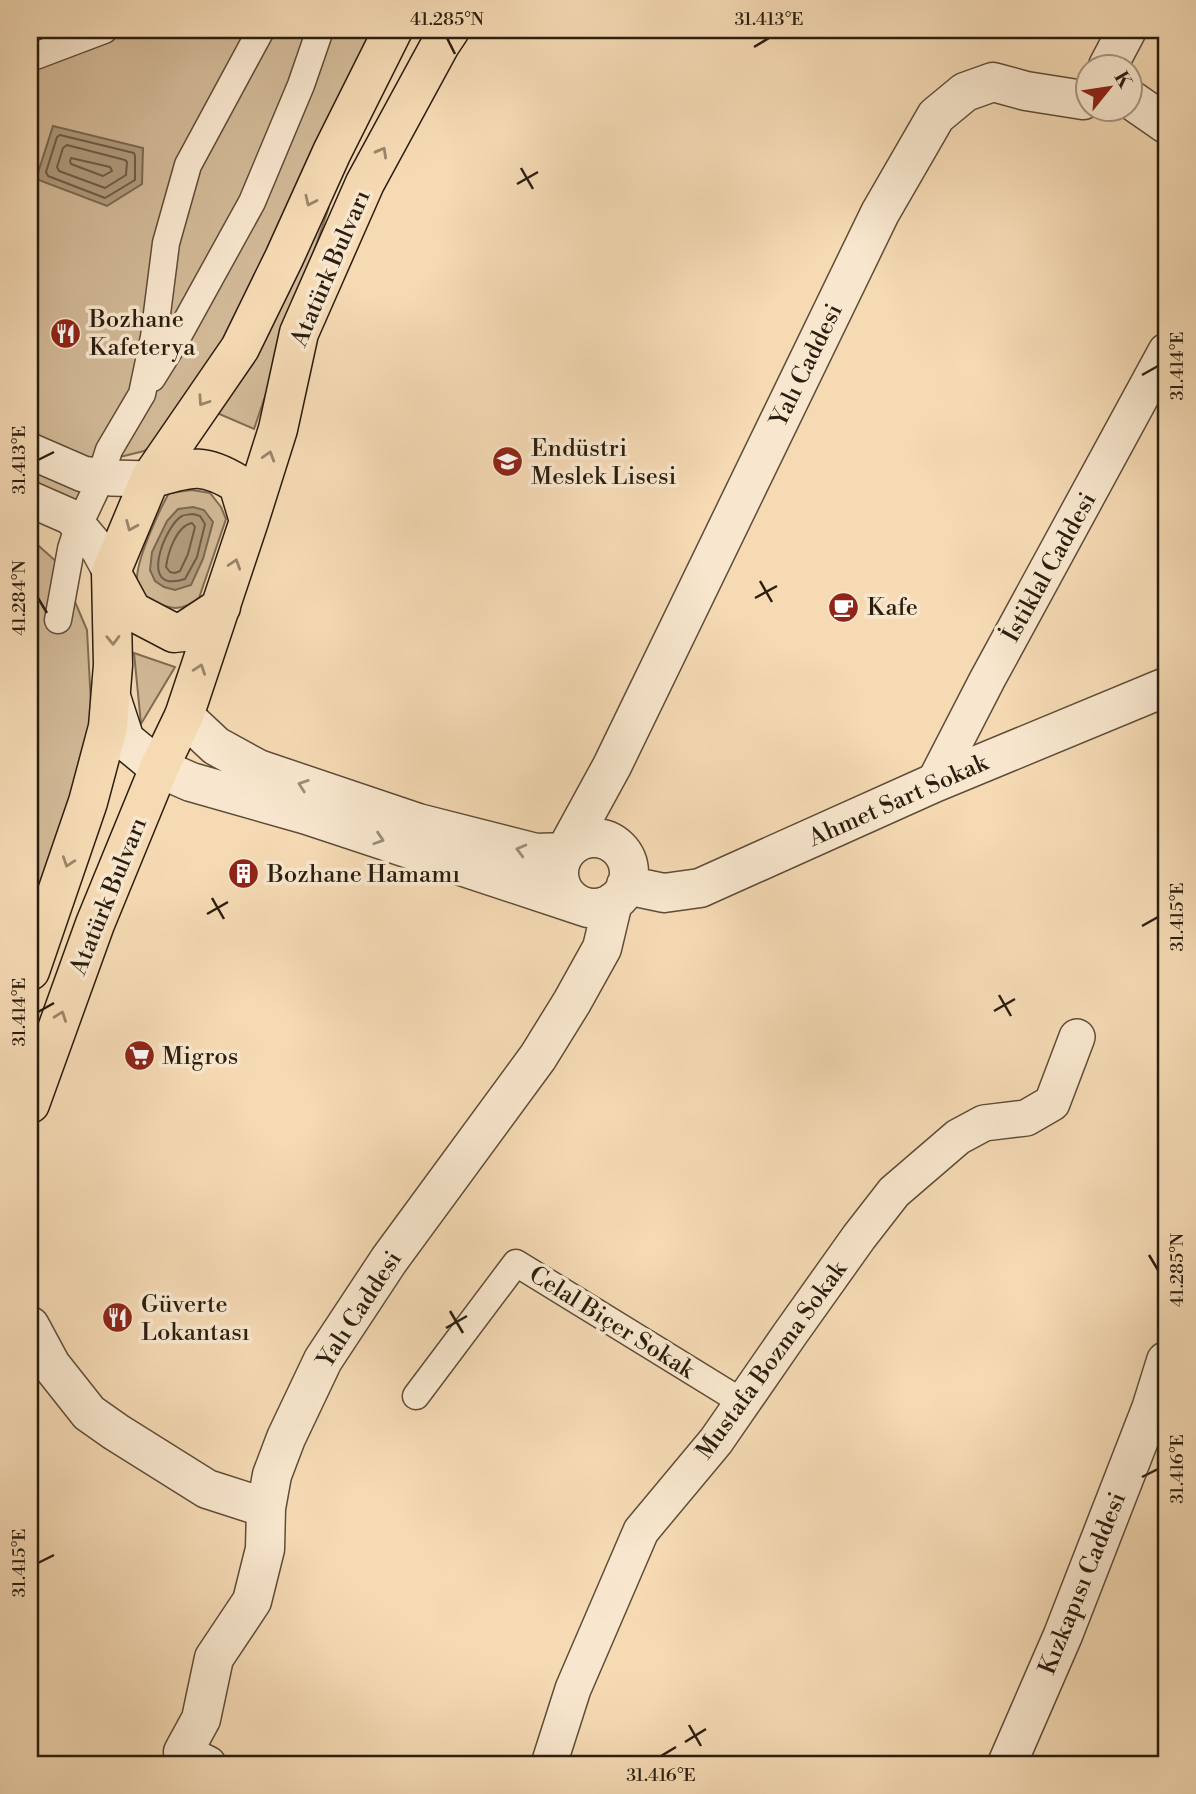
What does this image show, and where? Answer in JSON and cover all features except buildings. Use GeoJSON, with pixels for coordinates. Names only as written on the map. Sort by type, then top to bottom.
{"type":"FeatureCollection","features":[{"type":"Feature","properties":{"kind":"main road","name":"Atatürk Bulvarı"},"geometry":{"type":"LineString","coordinates":[[30,971],[88,802],[108,727],[113,665],[111,572],[150,479],[240,348],[393,30]]}},
{"type":"Feature","properties":{"kind":"main road","name":"Atatürk Bulvarı"},"geometry":{"type":"LineString","coordinates":[[30,1104],[94,924],[159,768],[184,716],[278,429],[299,333],[365,183],[450,30]]}},
{"type":"Feature","properties":{"kind":"main road"},"geometry":{"type":"LineString","coordinates":[[150,479],[187,468],[208,469],[238,484],[249,521]]}},
{"type":"Feature","properties":{"kind":"main road"},"geometry":{"type":"LineString","coordinates":[[111,572],[132,611],[174,633],[183,632],[221,607]]}},
{"type":"Feature","properties":{"kind":"street"},"geometry":{"type":"LineString","coordinates":[[30,58],[104,30]]}},
{"type":"Feature","properties":{"kind":"street"},"geometry":{"type":"LineString","coordinates":[[142,394],[155,337],[166,243],[188,165],[261,30]]}},
{"type":"Feature","properties":{"kind":"street"},"geometry":{"type":"LineString","coordinates":[[58,620],[75,522],[92,475],[177,338],[252,202],[301,85],[320,30]]}},
{"type":"Feature","properties":{"kind":"street"},"geometry":{"type":"LineString","coordinates":[[1115,52],[1127,30]]}},
{"type":"Feature","properties":{"kind":"street","name":"Yalı Caddesi"},"geometry":{"type":"LineString","coordinates":[[565,852],[612,766],[880,213],[936,116],[965,92],[993,82],[1026,91],[1074,99]]}},
{"type":"Feature","properties":{"kind":"street"},"geometry":{"type":"LineString","coordinates":[[1144,109],[1166,124]]}},
{"type":"Feature","properties":{"kind":"street","name":"İstiklal Caddesi"},"geometry":{"type":"LineString","coordinates":[[934,783],[1166,351]]}},
{"type":"Feature","properties":{"kind":"street"},"geometry":{"type":"LineString","coordinates":[[30,451],[92,475],[150,479]]}},
{"type":"Feature","properties":{"kind":"street"},"geometry":{"type":"LineString","coordinates":[[30,499],[75,522],[99,550],[111,572]]}},
{"type":"Feature","properties":{"kind":"street","name":"Ahmet Sart Sokak"},"geometry":{"type":"LineString","coordinates":[[159,768],[220,791],[609,899],[699,888],[934,783],[1166,687]]}},
{"type":"Feature","properties":{"kind":"street","name":"Atatürk Bulvarı"},"geometry":{"type":"LineString","coordinates":[[111,696],[125,740],[159,768]]}},
{"type":"Feature","properties":{"kind":"street"},"geometry":{"type":"LineString","coordinates":[[184,716],[216,746],[258,769],[418,823],[536,853],[565,852]]}},
{"type":"Feature","properties":{"kind":"street"},"geometry":{"type":"LineString","coordinates":[[612,766],[615,844]]}},
{"type":"Feature","properties":{"kind":"street"},"geometry":{"type":"LineString","coordinates":[[131,836],[156,809],[181,794],[220,791]]}},
{"type":"Feature","properties":{"kind":"street"},"geometry":{"type":"LineString","coordinates":[[583,839],[605,839],[615,844],[623,853],[629,874],[609,899],[572,901],[560,883],[558,872],[565,852],[583,839]]}},
{"type":"Feature","properties":{"kind":"street","name":"Yalı Caddesi"},"geometry":{"type":"LineString","coordinates":[[196,1758],[214,1658],[251,1601],[265,1549],[266,1508],[272,1475],[286,1438],[323,1360],[389,1260],[538,1057],[601,948],[609,899]]}},
{"type":"Feature","properties":{"kind":"street","name":"Mustafa Bozma Sokak"},"geometry":{"type":"LineString","coordinates":[[549,1764],[573,1689],[641,1531],[716,1441],[859,1237],[894,1192],[958,1137],[984,1123],[1026,1118],[1052,1103],[1077,1037]]}},
{"type":"Feature","properties":{"kind":"street","name":"Celal Biçer Sokak"},"geometry":{"type":"LineString","coordinates":[[416,1396],[516,1263],[742,1402]]}},
{"type":"Feature","properties":{"kind":"street"},"geometry":{"type":"LineString","coordinates":[[30,1326],[51,1365],[89,1413],[116,1433],[207,1489],[266,1508]]}},
{"type":"Feature","properties":{"kind":"street","name":"Kızkapısı Caddesi"},"geometry":{"type":"LineString","coordinates":[[1007,1764],[1063,1634],[1152,1409],[1166,1361]]}},
{"type":"Feature","properties":{"kind":"shaded area"},"geometry":{"type":"Polygon","coordinates":[[[30,30],[400,30],[182,424],[144,451],[104,461],[64,453],[30,436],[30,30]]]}},
{"type":"Feature","properties":{"kind":"shaded area"},"geometry":{"type":"Polygon","coordinates":[[[329,207],[254,429],[217,413],[329,207]]]}},
{"type":"Feature","properties":{"kind":"shaded area"},"geometry":{"type":"Polygon","coordinates":[[[30,462],[91,486],[83,509],[30,484],[30,462]]]}},
{"type":"Feature","properties":{"kind":"shaded area"},"geometry":{"type":"Polygon","coordinates":[[[192,490],[210,493],[226,519],[199,598],[185,606],[172,608],[143,597],[137,582],[137,573],[148,537],[169,493],[192,490]]]}},
{"type":"Feature","properties":{"kind":"shaded area"},"geometry":{"type":"Polygon","coordinates":[[[30,538],[59,564],[87,630],[92,723],[30,946],[30,538]]]}},
{"type":"Feature","properties":{"kind":"shaded area"},"geometry":{"type":"Polygon","coordinates":[[[134,653],[175,667],[141,724],[134,653]]]}},
{"type":"Feature","properties":{"kind":"water"},"geometry":{"type":"Polygon","coordinates":[[[53,126],[143,148],[142,184],[107,206],[36,179],[53,126]]]}},
{"type":"Feature","properties":{"kind":"water"},"geometry":{"type":"Polygon","coordinates":[[[193,507],[204,510],[213,522],[203,559],[191,585],[175,590],[164,587],[155,581],[150,570],[152,552],[167,521],[178,509],[193,507]]]}},
{"type":"Feature","properties":{"kind":"place","name":"Bozhane Kafeterya"},"geometry":{"type":"Point","coordinates":[66,333]}},
{"type":"Feature","properties":{"kind":"place","name":"Endüstri Meslek Lisesi"},"geometry":{"type":"Point","coordinates":[508,462]}},
{"type":"Feature","properties":{"kind":"place","name":"Kafe"},"geometry":{"type":"Point","coordinates":[844,607]}},
{"type":"Feature","properties":{"kind":"place","name":"Bozhane Hamamı"},"geometry":{"type":"Point","coordinates":[244,874]}},
{"type":"Feature","properties":{"kind":"place","name":"Migros"},"geometry":{"type":"Point","coordinates":[139,1056]}},
{"type":"Feature","properties":{"kind":"place","name":"Güverte Lokantası"},"geometry":{"type":"Point","coordinates":[118,1318]}}]}
